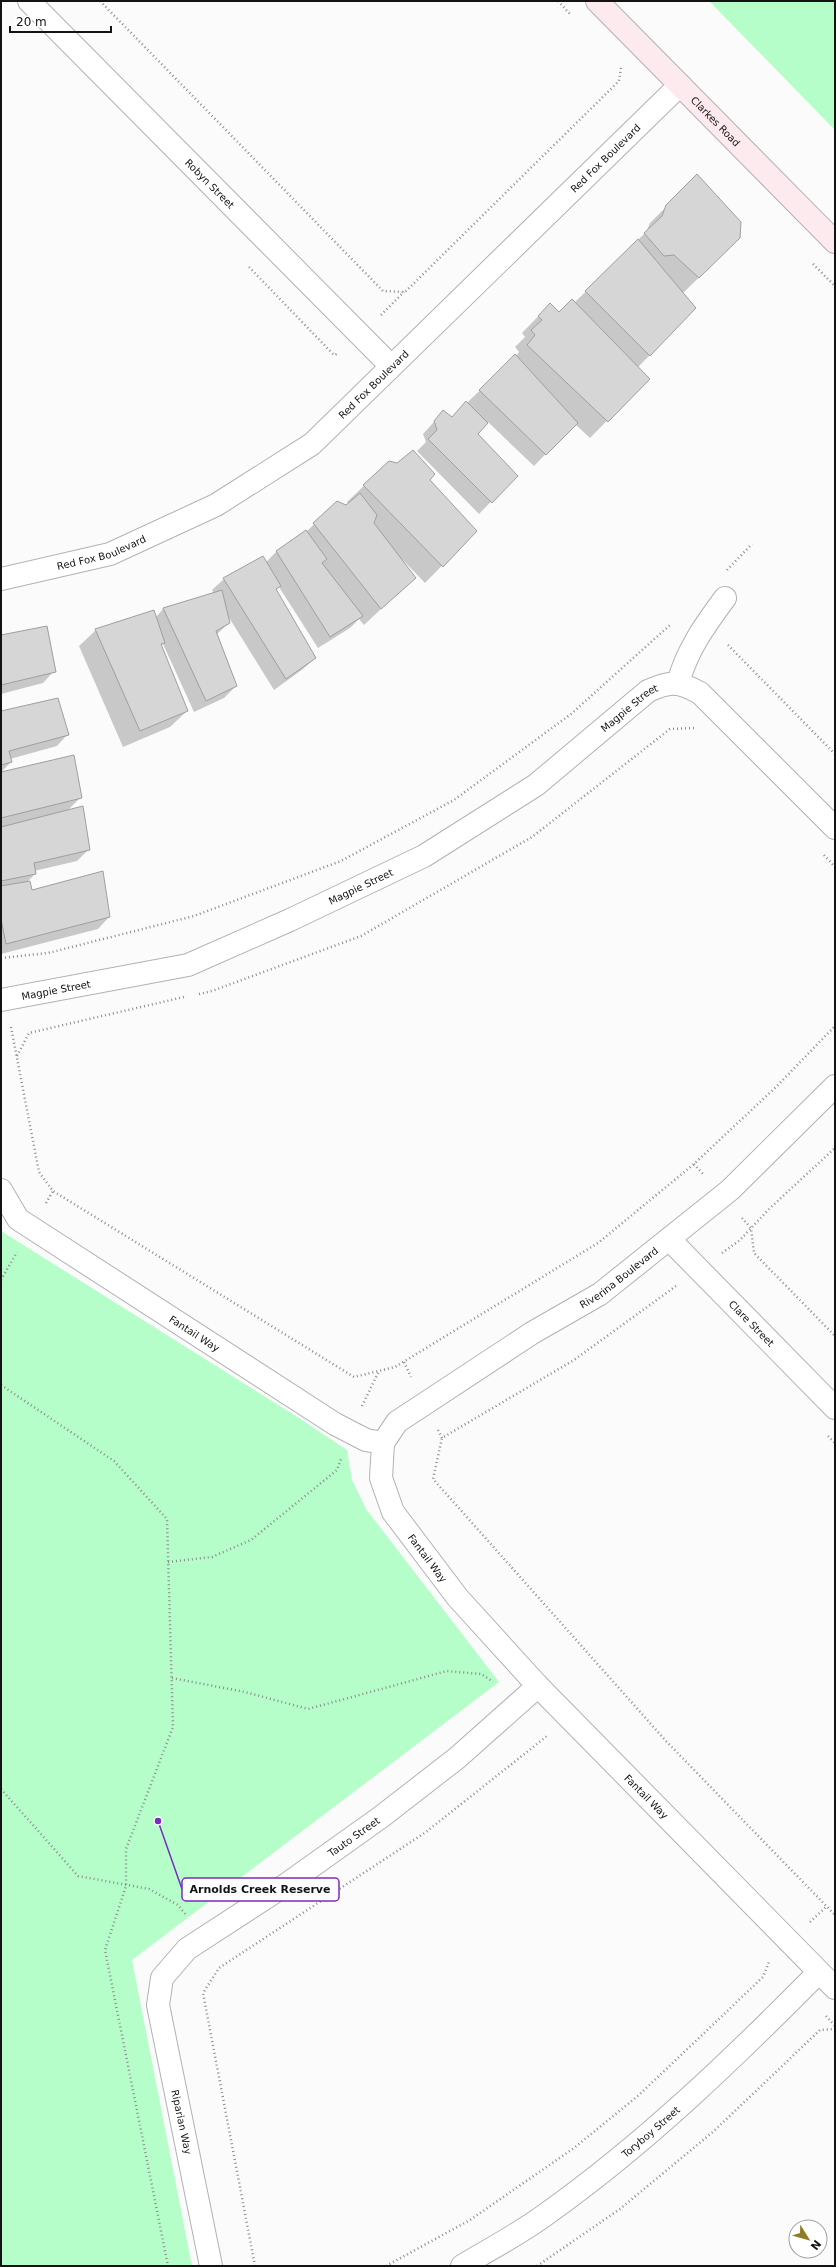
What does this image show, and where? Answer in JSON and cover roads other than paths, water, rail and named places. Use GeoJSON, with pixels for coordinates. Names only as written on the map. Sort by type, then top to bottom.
{"type":"FeatureCollection","features":[{"type":"Feature","properties":{"kind":"street","name":"Robyn Street"},"geometry":{"type":"LineString","coordinates":[[29,1],[391,366]]}},
{"type":"Feature","properties":{"kind":"street","name":"Clarkes Road"},"geometry":{"type":"LineString","coordinates":[[597,1],[835,242]]}},
{"type":"Feature","properties":{"kind":"street","name":"Red Fox Boulevard"},"geometry":{"type":"LineString","coordinates":[[1,579],[110,554],[216,505],[312,444],[680,85]]}},
{"type":"Feature","properties":{"kind":"street"},"geometry":{"type":"LineString","coordinates":[[725,598],[706,623],[690,650],[678,683],[700,693],[719,710],[835,828]]}},
{"type":"Feature","properties":{"kind":"street","name":"Magpie Street"},"geometry":{"type":"LineString","coordinates":[[1,1000],[188,965],[290,920],[424,856],[536,785],[648,692],[664,684],[678,683]]}},
{"type":"Feature","properties":{"kind":"street","name":"Riverina Boulevard"},"geometry":{"type":"LineString","coordinates":[[383,1443],[397,1422],[532,1333],[600,1294],[722,1195],[835,1086]]}},
{"type":"Feature","properties":{"kind":"street","name":"Fantail Way"},"geometry":{"type":"LineString","coordinates":[[1,1190],[18,1219],[350,1432],[366,1440],[383,1443],[381,1478],[393,1512],[458,1598],[538,1686],[835,1988]]}},
{"type":"Feature","properties":{"kind":"street","name":"Clare Street"},"geometry":{"type":"LineString","coordinates":[[669,1239],[835,1408]]}},
{"type":"Feature","properties":{"kind":"street","name":"Tauto Street"},"geometry":{"type":"LineString","coordinates":[[162,1978],[187,1949],[287,1884],[381,1817],[457,1758],[538,1686]]}},
{"type":"Feature","properties":{"kind":"street","name":"Toryboy Street"},"geometry":{"type":"LineString","coordinates":[[462,2266],[544,2216],[635,2147],[725,2065],[819,1972]]}},
{"type":"Feature","properties":{"kind":"street","name":"Riparian Way"},"geometry":{"type":"LineString","coordinates":[[162,1978],[158,2005],[211,2266]]}},
{"type":"Feature","properties":{"kind":"place","name":"Arnolds Creek Reserve"},"geometry":{"type":"Point","coordinates":[158,1821]}}]}
